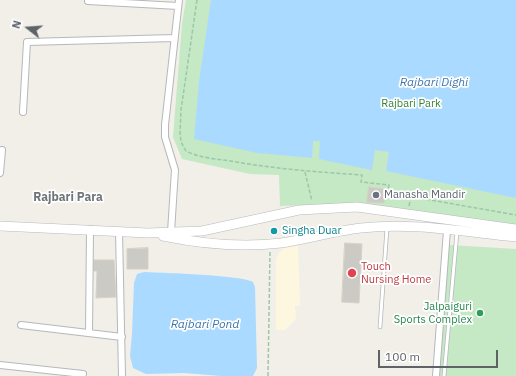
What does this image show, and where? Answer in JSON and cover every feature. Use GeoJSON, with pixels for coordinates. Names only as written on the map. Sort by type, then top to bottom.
{"type":"FeatureCollection","features":[{"type":"Feature","properties":{"kind":"street"},"geometry":{"type":"LineString","coordinates":[[88,1],[178,3],[165,125],[166,137],[174,170],[171,232]]}},
{"type":"Feature","properties":{"kind":"street"},"geometry":{"type":"LineString","coordinates":[[23,112],[27,42],[174,38]]}},
{"type":"Feature","properties":{"kind":"street"},"geometry":{"type":"LineString","coordinates":[[0,173],[2,150]]}},
{"type":"Feature","properties":{"kind":"street"},"geometry":{"type":"LineString","coordinates":[[148,233],[202,231],[299,210],[336,207],[373,208],[408,212],[516,229]]}},
{"type":"Feature","properties":{"kind":"street"},"geometry":{"type":"LineString","coordinates":[[0,226],[90,229],[148,233],[220,246],[271,244],[361,228],[387,226],[516,237]]}},
{"type":"Feature","properties":{"kind":"street"},"geometry":{"type":"LineString","coordinates":[[89,333],[90,229]]}},
{"type":"Feature","properties":{"kind":"street"},"geometry":{"type":"LineString","coordinates":[[119,231],[122,376]]}},
{"type":"Feature","properties":{"kind":"street"},"geometry":{"type":"LineString","coordinates":[[436,376],[452,231]]}},
{"type":"Feature","properties":{"kind":"street"},"geometry":{"type":"LineString","coordinates":[[21,325],[122,337]]}},
{"type":"Feature","properties":{"kind":"street"},"geometry":{"type":"LineString","coordinates":[[0,365],[83,374]]}},
{"type":"Feature","properties":{"kind":"lane"},"geometry":{"type":"LineString","coordinates":[[380,327],[387,226]]}},
{"type":"Feature","properties":{"kind":"lane"},"geometry":{"type":"LineString","coordinates":[[444,376],[452,231]]}},
{"type":"Feature","properties":{"kind":"path"},"geometry":{"type":"LineString","coordinates":[[197,0],[180,133],[184,148],[192,154],[252,165],[305,172],[362,175],[361,182],[389,185],[387,192],[516,216]]}},
{"type":"Feature","properties":{"kind":"path"},"geometry":{"type":"LineString","coordinates":[[305,172],[312,204]]}},
{"type":"Feature","properties":{"kind":"path"},"geometry":{"type":"LineString","coordinates":[[408,212],[411,197]]}},
{"type":"Feature","properties":{"kind":"path"},"geometry":{"type":"LineString","coordinates":[[268,376],[271,244]]}},
{"type":"Feature","properties":{"kind":"shaded area"},"geometry":{"type":"Polygon","coordinates":[[[298,246],[300,306],[295,306],[296,319],[285,330],[276,330],[276,260],[279,253],[285,247],[298,246]]]}},
{"type":"Feature","properties":{"kind":"green space","name":"Rajbari Dighi"},"geometry":{"type":"Polygon","coordinates":[[[186,0],[516,0],[516,225],[357,203],[280,206],[279,175],[250,174],[182,159],[173,137],[182,24],[186,0]]]}},
{"type":"Feature","properties":{"kind":"green space","name":"Jalpaiguri Sports Complex"},"geometry":{"type":"Polygon","coordinates":[[[449,245],[516,249],[516,376],[438,376],[449,245]]]}},
{"type":"Feature","properties":{"kind":"water","name":"Rajbari Dighi"},"geometry":{"type":"Polygon","coordinates":[[[211,0],[516,0],[516,198],[386,171],[389,152],[375,150],[372,170],[319,159],[320,141],[313,141],[312,158],[257,153],[194,139],[199,82],[211,0]]]}},
{"type":"Feature","properties":{"kind":"water","name":"Rajbari Pond"},"geometry":{"type":"Polygon","coordinates":[[[144,272],[218,276],[253,282],[255,287],[257,368],[253,376],[221,376],[184,373],[146,374],[133,368],[130,356],[134,283],[137,274],[144,272]]]}},
{"type":"Feature","properties":{"kind":"building","name":"Manasha Mandir"},"geometry":{"type":"Polygon","coordinates":[[[369,187],[385,189],[384,203],[367,202],[369,187]]]}},
{"type":"Feature","properties":{"kind":"building","name":"Touch Nursing Home"},"geometry":{"type":"Polygon","coordinates":[[[345,243],[362,244],[359,303],[342,302],[345,243]]]}},
{"type":"Feature","properties":{"kind":"building"},"geometry":{"type":"Polygon","coordinates":[[[148,248],[148,269],[127,269],[127,249],[148,248]]]}},
{"type":"Feature","properties":{"kind":"building"},"geometry":{"type":"Polygon","coordinates":[[[94,260],[114,260],[116,297],[96,298],[97,271],[94,271],[94,260]]]}},
{"type":"Feature","properties":{"kind":"place","name":"Manasha Mandir"},"geometry":{"type":"Point","coordinates":[376,195]}},
{"type":"Feature","properties":{"kind":"place","name":"Singha Duar"},"geometry":{"type":"Point","coordinates":[274,231]}},
{"type":"Feature","properties":{"kind":"place","name":"Touch Nursing Home"},"geometry":{"type":"Point","coordinates":[352,273]}},
{"type":"Feature","properties":{"kind":"place","name":"Jalpaiguri Sports Complex"},"geometry":{"type":"Point","coordinates":[480,313]}},
{"type":"Feature","properties":{"kind":"district","name":"Rajbari Para"},"geometry":{"type":"Point","coordinates":[68,198]}},
{"type":"Feature","properties":{"kind":"park label","name":"Rajbari Park"},"geometry":{"type":"Point","coordinates":[411,104]}}]}
